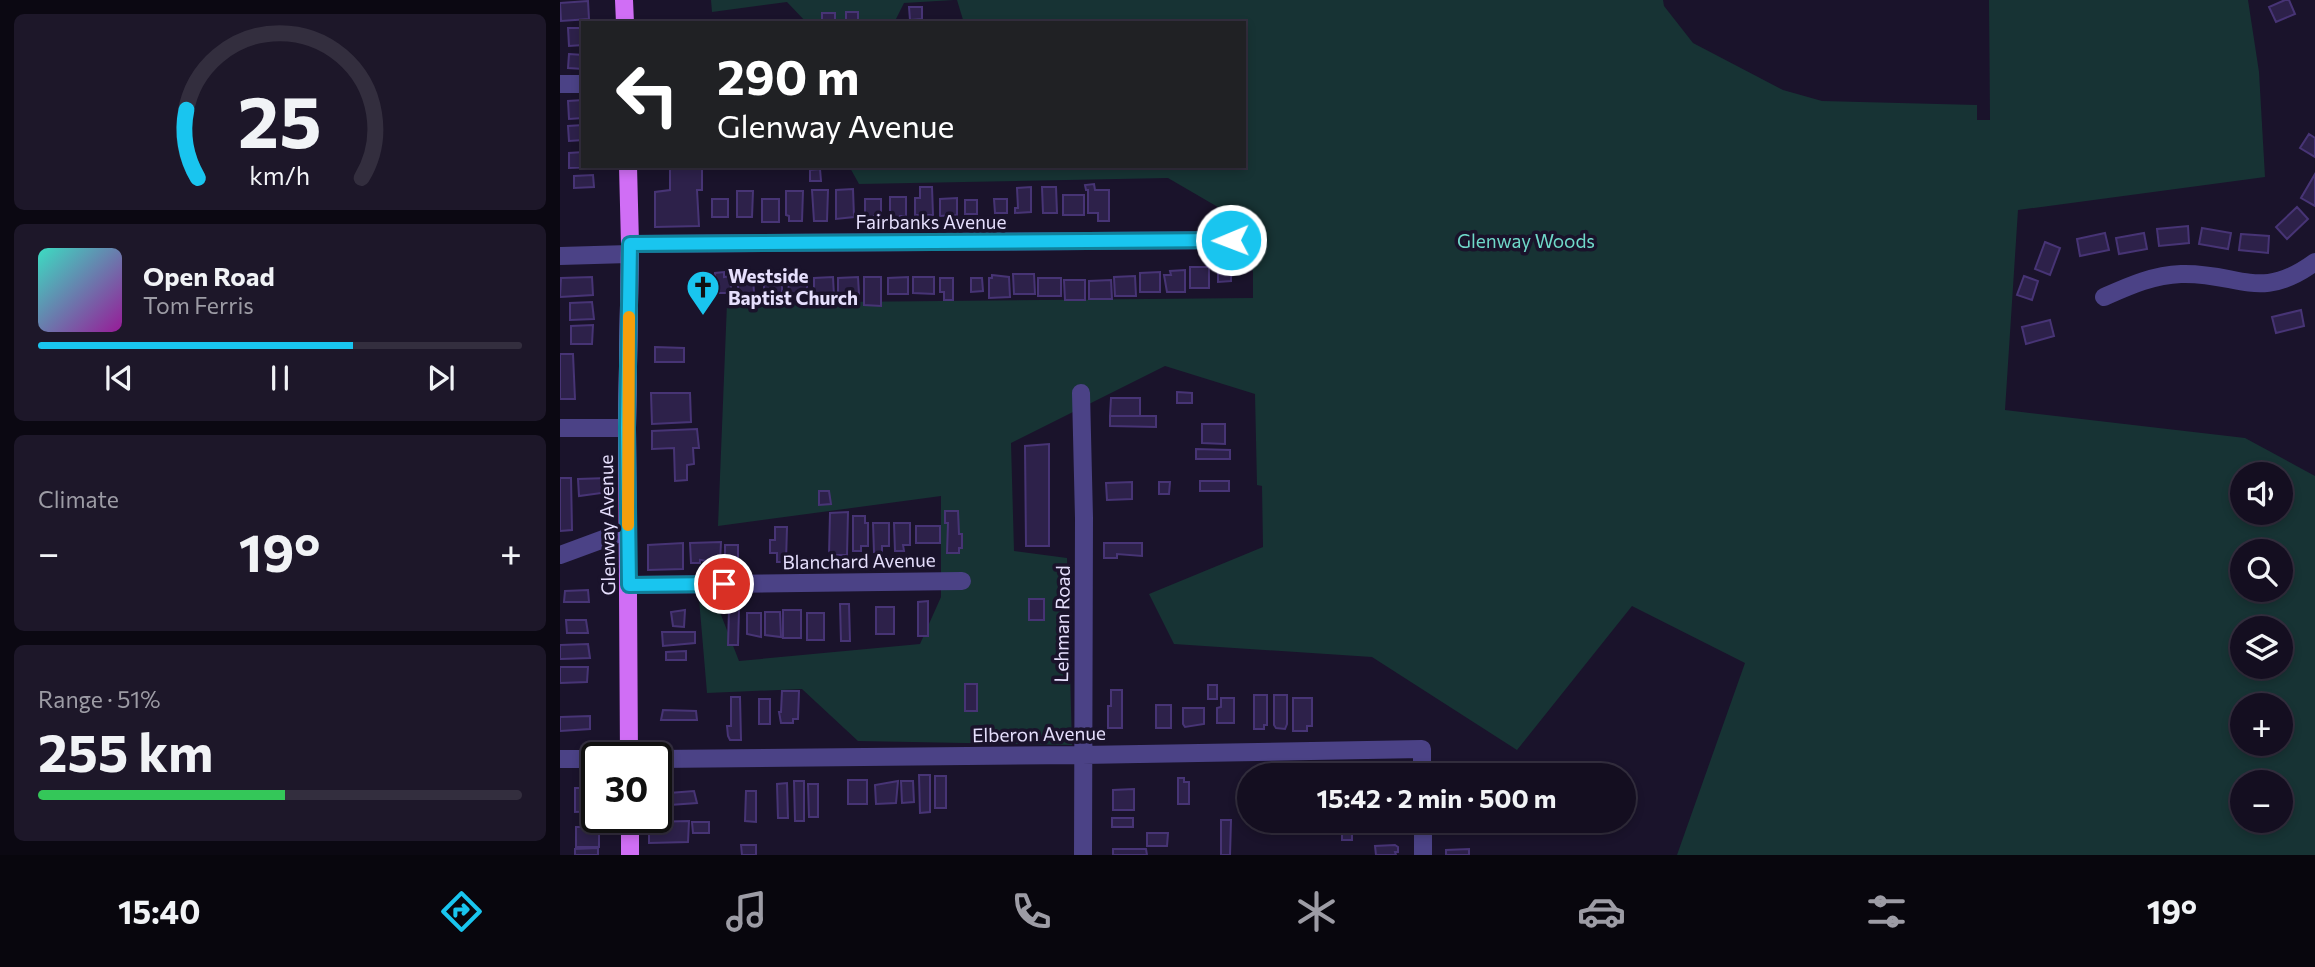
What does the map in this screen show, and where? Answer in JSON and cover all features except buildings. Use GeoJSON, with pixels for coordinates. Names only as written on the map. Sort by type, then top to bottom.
{"type":"FeatureCollection","features":[{"type":"Feature","properties":{"kind":"main road"},"geometry":{"type":"LineString","coordinates":[[624,0],[625,21]]}},
{"type":"Feature","properties":{"kind":"main road","name":"Glenway Avenue"},"geometry":{"type":"LineString","coordinates":[[628,168],[629,742]]}},
{"type":"Feature","properties":{"kind":"main road"},"geometry":{"type":"LineString","coordinates":[[630,833],[630,855]]}},
{"type":"Feature","properties":{"kind":"street"},"geometry":{"type":"LineString","coordinates":[[560,84],[581,84]]}},
{"type":"Feature","properties":{"kind":"street","name":"Fairbanks Avenue"},"geometry":{"type":"LineString","coordinates":[[560,256],[630,249],[1231,240]]}},
{"type":"Feature","properties":{"kind":"street"},"geometry":{"type":"LineString","coordinates":[[2104,297],[2144,280],[2175,274],[2273,284],[2297,275],[2315,262]]}},
{"type":"Feature","properties":{"kind":"street","name":"Lehman Road"},"geometry":{"type":"LineString","coordinates":[[1081,393],[1084,518],[1083,855]]}},
{"type":"Feature","properties":{"kind":"street"},"geometry":{"type":"LineString","coordinates":[[560,428],[627,428]]}},
{"type":"Feature","properties":{"kind":"street"},"geometry":{"type":"LineString","coordinates":[[560,555],[628,530]]}},
{"type":"Feature","properties":{"kind":"street","name":"Blanchard Avenue"},"geometry":{"type":"LineString","coordinates":[[629,585],[962,581]]}},
{"type":"Feature","properties":{"kind":"street","name":"Elberon Avenue"},"geometry":{"type":"LineString","coordinates":[[672,758],[1422,749],[1422,763]]}},
{"type":"Feature","properties":{"kind":"street"},"geometry":{"type":"LineString","coordinates":[[560,759],[581,759]]}},
{"type":"Feature","properties":{"kind":"street"},"geometry":{"type":"LineString","coordinates":[[1423,833],[1423,855]]}},
{"type":"Feature","properties":{"kind":"green space"},"geometry":{"type":"Polygon","coordinates":[[[711,0],[954,0],[904,3],[895,21],[805,21],[787,2],[712,12],[711,0]]]}},
{"type":"Feature","properties":{"kind":"green space","name":"Glenway Woods"},"geometry":{"type":"Polygon","coordinates":[[[957,0],[1663,0],[1664,6],[1693,43],[1783,90],[1822,101],[1977,105],[1977,120],[1990,120],[1989,0],[2248,0],[2259,72],[2265,177],[2018,210],[2005,410],[2245,438],[2289,462],[2230,462],[2230,525],[2293,525],[2293,464],[2315,476],[2315,855],[1677,855],[1745,663],[1632,606],[1517,750],[1372,657],[1174,644],[1149,594],[1263,547],[1262,486],[1257,485],[1255,394],[1165,366],[1011,443],[1014,551],[1067,558],[1072,745],[858,741],[802,689],[707,693],[699,599],[716,602],[739,661],[920,644],[941,597],[941,496],[718,526],[727,303],[1253,298],[1253,272],[1235,217],[1168,178],[859,184],[850,168],[1246,168],[1246,21],[963,21],[957,0]]]}},
{"type":"Feature","properties":{"kind":"slow traffic"},"geometry":{"type":"LineString","coordinates":[[628,525],[629,317]]}},
{"type":"Feature","properties":{"kind":"place","name":"Westside Baptist Church"},"geometry":{"type":"Point","coordinates":[703,317]}},
{"type":"Feature","properties":{"kind":"route"},"geometry":{"type":"LineString","coordinates":[[724,584],[629,585],[627,428],[630,244],[1231,240]]}}]}
